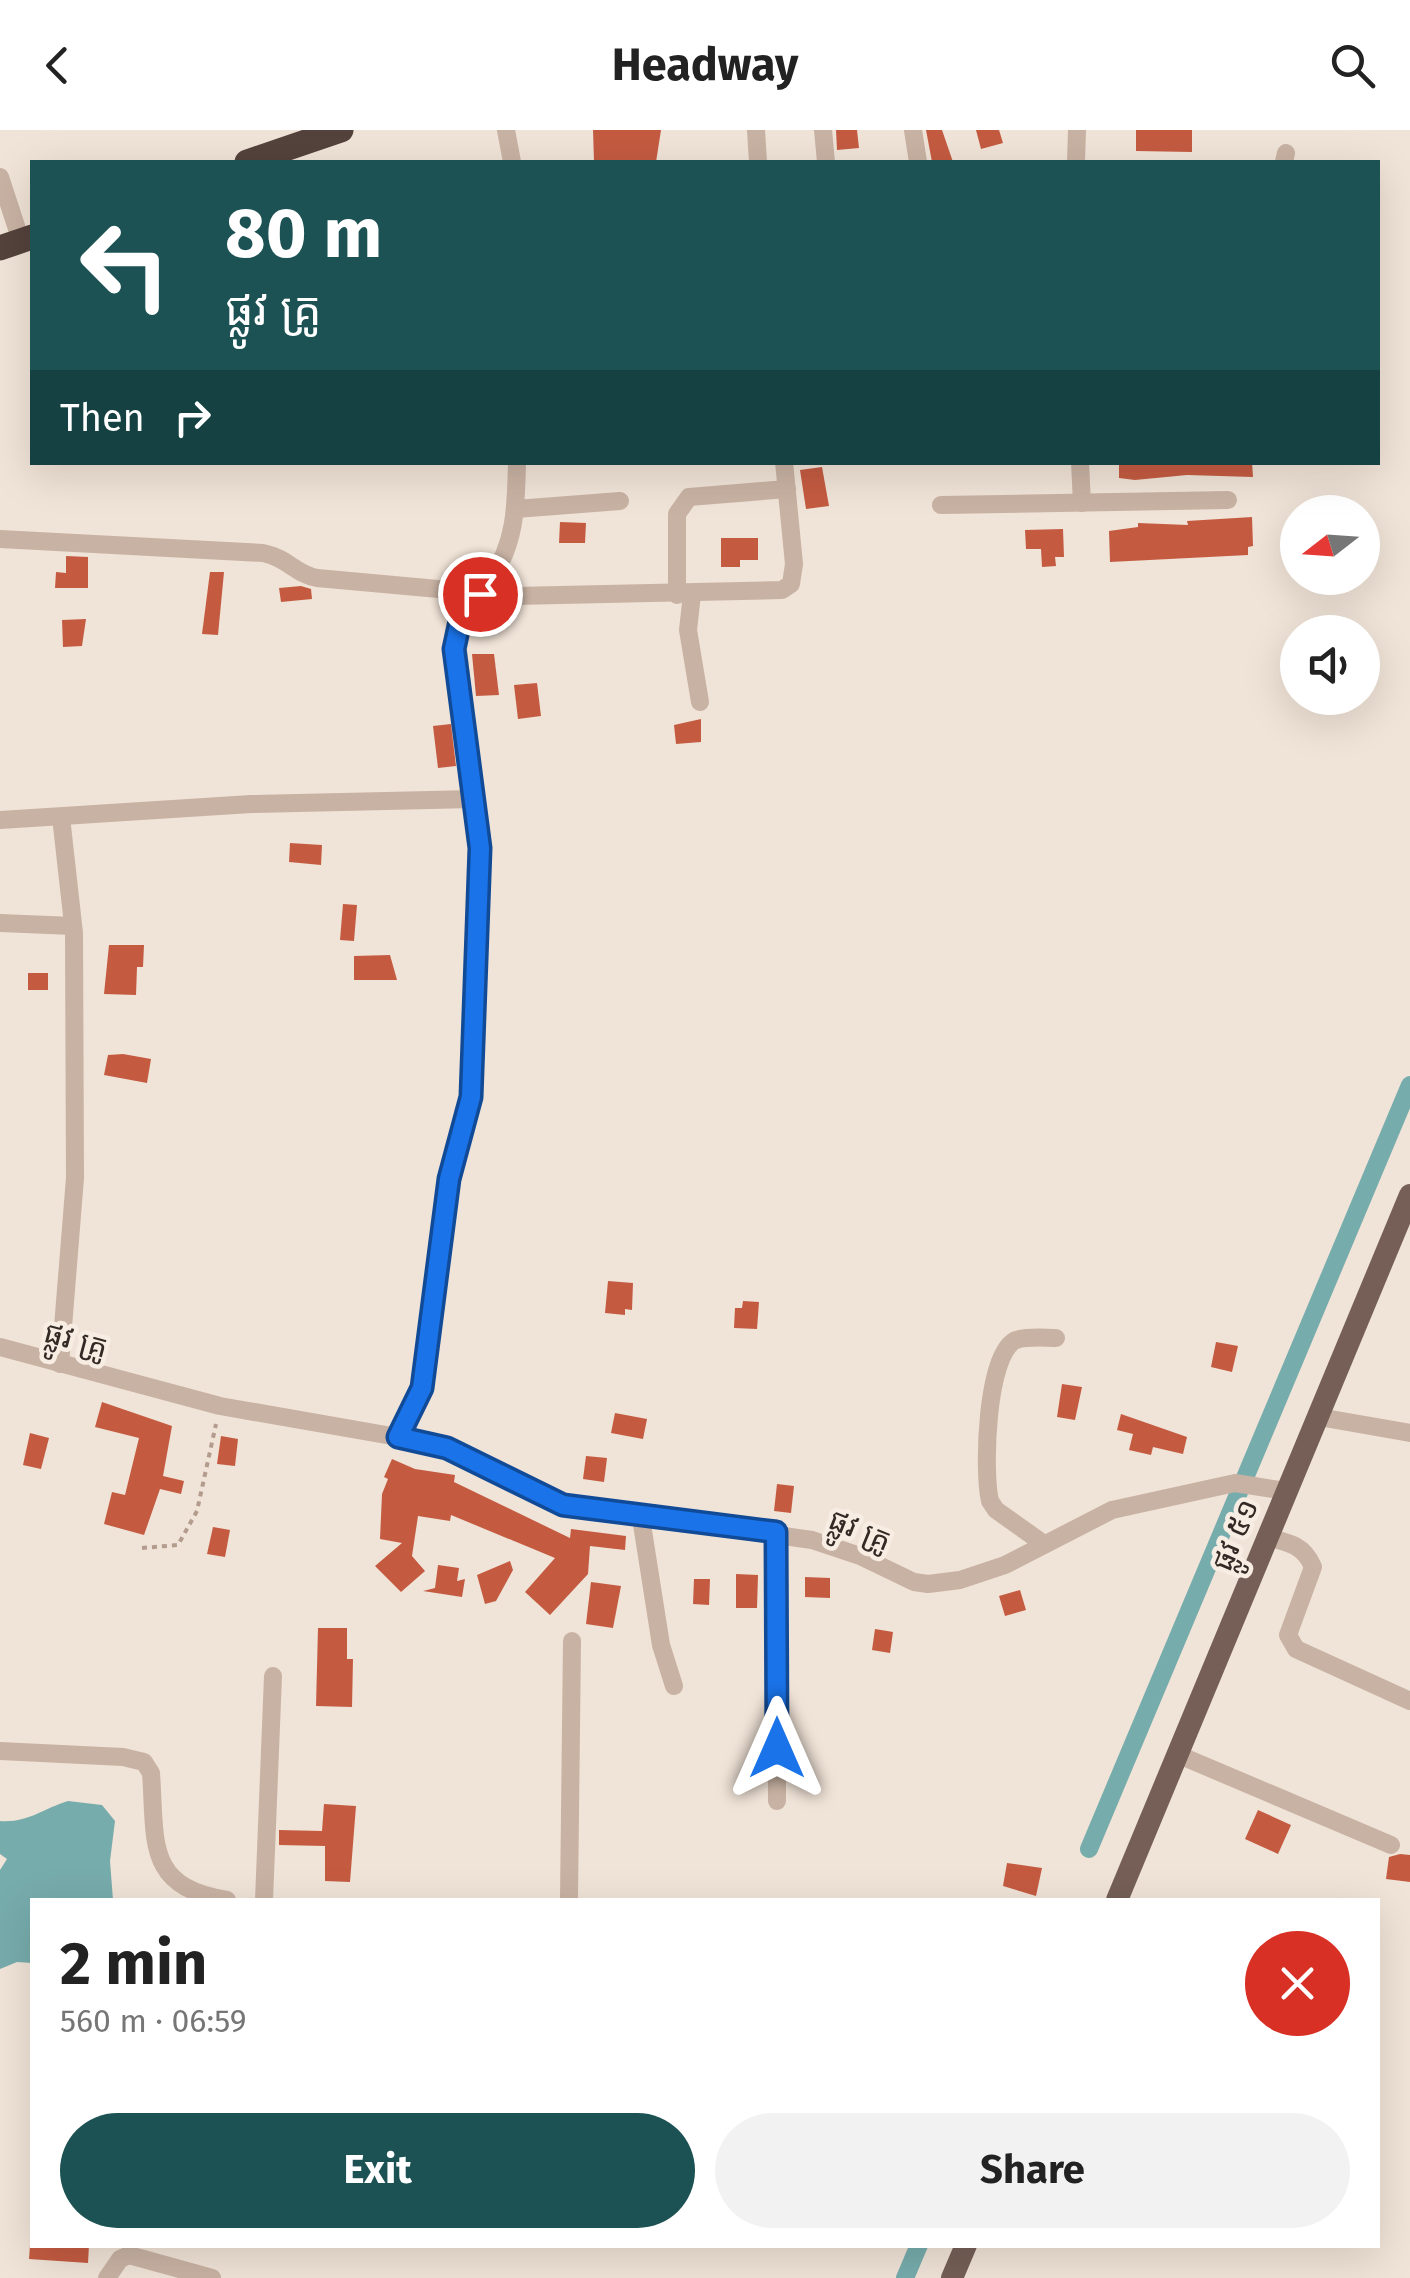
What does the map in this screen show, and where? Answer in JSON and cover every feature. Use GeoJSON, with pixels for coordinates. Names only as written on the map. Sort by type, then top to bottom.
{"type":"FeatureCollection","features":[{"type":"Feature","properties":{"kind":"highway"},"geometry":{"type":"LineString","coordinates":[[254,160],[341,130]]}},
{"type":"Feature","properties":{"kind":"main road","name":"ផ្លូវ ៥១"},"geometry":{"type":"LineString","coordinates":[[1119,1898],[1266,1537],[1278,1489],[1318,1418],[1410,1195]]}},
{"type":"Feature","properties":{"kind":"main road"},"geometry":{"type":"LineString","coordinates":[[952,2278],[965,2248]]}},
{"type":"Feature","properties":{"kind":"street"},"geometry":{"type":"LineString","coordinates":[[506,130],[512,160]]}},
{"type":"Feature","properties":{"kind":"street"},"geometry":{"type":"LineString","coordinates":[[756,130],[758,160]]}},
{"type":"Feature","properties":{"kind":"street"},"geometry":{"type":"LineString","coordinates":[[824,130],[826,160]]}},
{"type":"Feature","properties":{"kind":"street"},"geometry":{"type":"LineString","coordinates":[[912,130],[918,160]]}},
{"type":"Feature","properties":{"kind":"street"},"geometry":{"type":"LineString","coordinates":[[1076,160],[1078,130]]}},
{"type":"Feature","properties":{"kind":"street"},"geometry":{"type":"LineString","coordinates":[[0,177],[18,242]]}},
{"type":"Feature","properties":{"kind":"street"},"geometry":{"type":"LineString","coordinates":[[398,1437],[422,1388],[449,1179],[471,1097],[480,848],[454,649],[460,621],[511,542],[517,465]]}},
{"type":"Feature","properties":{"kind":"street"},"geometry":{"type":"LineString","coordinates":[[0,539],[263,553],[286,558],[306,576],[480,594],[684,595],[788,587],[794,564],[784,465]]}},
{"type":"Feature","properties":{"kind":"street"},"geometry":{"type":"LineString","coordinates":[[1080,465],[1082,503]]}},
{"type":"Feature","properties":{"kind":"street"},"geometry":{"type":"LineString","coordinates":[[700,702],[688,630],[677,514],[689,496],[787,489]]}},
{"type":"Feature","properties":{"kind":"street"},"geometry":{"type":"LineString","coordinates":[[942,506],[1228,500]]}},
{"type":"Feature","properties":{"kind":"street"},"geometry":{"type":"LineString","coordinates":[[516,509],[620,501]]}},
{"type":"Feature","properties":{"kind":"street"},"geometry":{"type":"LineString","coordinates":[[0,820],[251,804],[474,799]]}},
{"type":"Feature","properties":{"kind":"street"},"geometry":{"type":"LineString","coordinates":[[60,1364],[75,1178],[73,926],[61,817]]}},
{"type":"Feature","properties":{"kind":"street"},"geometry":{"type":"LineString","coordinates":[[0,923],[73,926]]}},
{"type":"Feature","properties":{"kind":"street"},"geometry":{"type":"LineString","coordinates":[[1044,1544],[996,1510],[990,1501],[991,1408],[996,1366],[1004,1351],[1016,1340],[1056,1338]]}},
{"type":"Feature","properties":{"kind":"street","name":"ផ្លូវ គ្រូ"},"geometry":{"type":"LineString","coordinates":[[0,1347],[220,1406],[447,1448],[563,1505],[641,1518],[776,1532],[837,1546],[898,1576],[928,1584],[980,1574],[1112,1510],[1235,1483],[1278,1489]]}},
{"type":"Feature","properties":{"kind":"street"},"geometry":{"type":"LineString","coordinates":[[1318,1418],[1410,1433]]}},
{"type":"Feature","properties":{"kind":"street"},"geometry":{"type":"LineString","coordinates":[[641,1518],[660,1645],[674,1686]]}},
{"type":"Feature","properties":{"kind":"street"},"geometry":{"type":"LineString","coordinates":[[776,1532],[778,1800]]}},
{"type":"Feature","properties":{"kind":"street"},"geometry":{"type":"LineString","coordinates":[[1266,1537],[1291,1542],[1308,1553],[1313,1567],[1288,1635],[1296,1650],[1410,1701]]}},
{"type":"Feature","properties":{"kind":"street"},"geometry":{"type":"LineString","coordinates":[[569,1898],[572,1642]]}},
{"type":"Feature","properties":{"kind":"street"},"geometry":{"type":"LineString","coordinates":[[264,1898],[273,1676]]}},
{"type":"Feature","properties":{"kind":"street"},"geometry":{"type":"LineString","coordinates":[[0,1751],[123,1756],[144,1762],[150,1773],[162,1866],[173,1882],[199,1896],[213,1898]]}},
{"type":"Feature","properties":{"kind":"street"},"geometry":{"type":"LineString","coordinates":[[1178,1755],[1390,1845]]}},
{"type":"Feature","properties":{"kind":"street"},"geometry":{"type":"LineString","coordinates":[[108,2278],[120,2259],[129,2255],[212,2278]]}},
{"type":"Feature","properties":{"kind":"path"},"geometry":{"type":"LineString","coordinates":[[142,1548],[178,1545],[190,1527],[220,1406]]}},
{"type":"Feature","properties":{"kind":"water"},"geometry":{"type":"Polygon","coordinates":[[[68,1801],[102,1805],[115,1821],[110,1861],[113,1898],[30,1898],[30,1963],[17,1962],[0,1969],[0,1870],[7,1859],[0,1854],[0,1821],[27,1818],[68,1801]]]}},
{"type":"Feature","properties":{"kind":"building"},"geometry":{"type":"Polygon","coordinates":[[[593,130],[661,130],[656,160],[594,160],[593,130]]]}},
{"type":"Feature","properties":{"kind":"building"},"geometry":{"type":"Polygon","coordinates":[[[836,130],[857,130],[859,148],[837,150],[836,130]]]}},
{"type":"Feature","properties":{"kind":"building"},"geometry":{"type":"Polygon","coordinates":[[[926,130],[942,130],[952,160],[932,160],[926,130]]]}},
{"type":"Feature","properties":{"kind":"building"},"geometry":{"type":"Polygon","coordinates":[[[976,130],[999,130],[1003,143],[981,149],[976,130]]]}},
{"type":"Feature","properties":{"kind":"building"},"geometry":{"type":"Polygon","coordinates":[[[1136,130],[1192,130],[1192,152],[1136,151],[1136,130]]]}},
{"type":"Feature","properties":{"kind":"building"},"geometry":{"type":"Polygon","coordinates":[[[1119,465],[1252,465],[1253,477],[1187,475],[1119,478],[1119,465]]]}},
{"type":"Feature","properties":{"kind":"building"},"geometry":{"type":"Polygon","coordinates":[[[822,467],[829,506],[806,509],[800,470],[822,467]]]}},
{"type":"Feature","properties":{"kind":"building"},"geometry":{"type":"Polygon","coordinates":[[[1252,517],[1253,546],[1248,547],[1248,555],[1110,562],[1109,531],[1138,527],[1138,523],[1188,525],[1187,521],[1252,517]]]}},
{"type":"Feature","properties":{"kind":"building"},"geometry":{"type":"Polygon","coordinates":[[[560,522],[586,523],[585,543],[559,543],[560,522]]]}},
{"type":"Feature","properties":{"kind":"building"},"geometry":{"type":"Polygon","coordinates":[[[1063,529],[1064,557],[1055,557],[1056,566],[1042,567],[1041,549],[1026,549],[1025,530],[1063,529]]]}},
{"type":"Feature","properties":{"kind":"building"},"geometry":{"type":"Polygon","coordinates":[[[721,538],[758,538],[758,560],[740,560],[740,567],[721,567],[721,538]]]}},
{"type":"Feature","properties":{"kind":"building"},"geometry":{"type":"Polygon","coordinates":[[[66,556],[88,557],[88,588],[55,588],[56,572],[66,573],[66,556]]]}},
{"type":"Feature","properties":{"kind":"building"},"geometry":{"type":"Polygon","coordinates":[[[210,572],[224,572],[218,635],[202,634],[210,572]]]}},
{"type":"Feature","properties":{"kind":"building"},"geometry":{"type":"Polygon","coordinates":[[[279,588],[311,589],[312,599],[281,602],[279,588]]]}},
{"type":"Feature","properties":{"kind":"building"},"geometry":{"type":"Polygon","coordinates":[[[86,619],[82,646],[63,647],[62,620],[86,619]]]}},
{"type":"Feature","properties":{"kind":"building"},"geometry":{"type":"Polygon","coordinates":[[[472,654],[494,654],[499,695],[476,696],[472,654]]]}},
{"type":"Feature","properties":{"kind":"building"},"geometry":{"type":"Polygon","coordinates":[[[537,683],[541,716],[518,719],[514,685],[537,683]]]}},
{"type":"Feature","properties":{"kind":"building"},"geometry":{"type":"Polygon","coordinates":[[[701,719],[701,742],[676,744],[674,725],[701,719]]]}},
{"type":"Feature","properties":{"kind":"building"},"geometry":{"type":"Polygon","coordinates":[[[451,724],[456,766],[438,768],[433,726],[451,724]]]}},
{"type":"Feature","properties":{"kind":"building"},"geometry":{"type":"Polygon","coordinates":[[[290,843],[322,845],[321,865],[289,862],[290,843]]]}},
{"type":"Feature","properties":{"kind":"building"},"geometry":{"type":"Polygon","coordinates":[[[343,904],[357,905],[354,941],[340,940],[343,904]]]}},
{"type":"Feature","properties":{"kind":"building"},"geometry":{"type":"Polygon","coordinates":[[[109,945],[144,945],[143,967],[137,967],[136,995],[104,994],[109,945]]]}},
{"type":"Feature","properties":{"kind":"building"},"geometry":{"type":"Polygon","coordinates":[[[390,955],[397,980],[354,980],[354,956],[390,955]]]}},
{"type":"Feature","properties":{"kind":"building"},"geometry":{"type":"Polygon","coordinates":[[[28,973],[48,973],[48,990],[28,990],[28,973]]]}},
{"type":"Feature","properties":{"kind":"building"},"geometry":{"type":"Polygon","coordinates":[[[108,1055],[151,1059],[147,1083],[104,1075],[108,1055]]]}},
{"type":"Feature","properties":{"kind":"building"},"geometry":{"type":"Polygon","coordinates":[[[608,1281],[633,1283],[632,1310],[625,1309],[625,1315],[605,1313],[608,1281]]]}},
{"type":"Feature","properties":{"kind":"building"},"geometry":{"type":"Polygon","coordinates":[[[743,1301],[759,1302],[757,1329],[734,1328],[735,1308],[742,1308],[743,1301]]]}},
{"type":"Feature","properties":{"kind":"building"},"geometry":{"type":"Polygon","coordinates":[[[1216,1342],[1238,1346],[1232,1372],[1211,1367],[1216,1342]]]}},
{"type":"Feature","properties":{"kind":"building"},"geometry":{"type":"Polygon","coordinates":[[[1062,1384],[1082,1387],[1075,1420],[1057,1417],[1062,1384]]]}},
{"type":"Feature","properties":{"kind":"building"},"geometry":{"type":"Polygon","coordinates":[[[102,1402],[172,1426],[163,1476],[184,1481],[181,1494],[160,1489],[144,1535],[104,1524],[112,1492],[125,1495],[139,1438],[95,1427],[102,1402]]]}},
{"type":"Feature","properties":{"kind":"building"},"geometry":{"type":"Polygon","coordinates":[[[615,1413],[647,1419],[643,1439],[611,1433],[615,1413]]]}},
{"type":"Feature","properties":{"kind":"building"},"geometry":{"type":"Polygon","coordinates":[[[1121,1414],[1187,1437],[1183,1454],[1153,1447],[1151,1455],[1129,1450],[1133,1434],[1117,1430],[1121,1414]]]}},
{"type":"Feature","properties":{"kind":"building"},"geometry":{"type":"Polygon","coordinates":[[[30,1433],[49,1438],[41,1469],[23,1465],[30,1433]]]}},
{"type":"Feature","properties":{"kind":"building"},"geometry":{"type":"Polygon","coordinates":[[[221,1436],[238,1439],[235,1466],[217,1464],[221,1436]]]}},
{"type":"Feature","properties":{"kind":"building"},"geometry":{"type":"Polygon","coordinates":[[[586,1456],[607,1458],[604,1482],[583,1479],[586,1456]]]}},
{"type":"Feature","properties":{"kind":"building"},"geometry":{"type":"Polygon","coordinates":[[[392,1459],[415,1469],[455,1475],[454,1482],[570,1538],[571,1529],[626,1536],[625,1550],[590,1546],[588,1574],[550,1615],[525,1592],[555,1558],[451,1515],[450,1521],[418,1516],[412,1556],[425,1571],[401,1592],[375,1566],[402,1543],[380,1539],[382,1494],[388,1479],[384,1477],[392,1459]]]}},
{"type":"Feature","properties":{"kind":"building"},"geometry":{"type":"Polygon","coordinates":[[[777,1484],[794,1486],[791,1513],[774,1511],[777,1484]]]}},
{"type":"Feature","properties":{"kind":"building"},"geometry":{"type":"Polygon","coordinates":[[[213,1527],[230,1530],[225,1557],[207,1554],[213,1527]]]}},
{"type":"Feature","properties":{"kind":"building"},"geometry":{"type":"Polygon","coordinates":[[[510,1561],[513,1570],[496,1601],[485,1604],[477,1575],[510,1561]]]}},
{"type":"Feature","properties":{"kind":"building"},"geometry":{"type":"Polygon","coordinates":[[[438,1565],[459,1568],[457,1581],[465,1579],[462,1597],[423,1591],[435,1588],[438,1565]]]}},
{"type":"Feature","properties":{"kind":"building"},"geometry":{"type":"Polygon","coordinates":[[[736,1574],[758,1575],[757,1608],[736,1608],[736,1574]]]}},
{"type":"Feature","properties":{"kind":"building"},"geometry":{"type":"Polygon","coordinates":[[[805,1577],[830,1578],[830,1598],[805,1597],[805,1577]]]}},
{"type":"Feature","properties":{"kind":"building"},"geometry":{"type":"Polygon","coordinates":[[[694,1579],[710,1579],[709,1605],[693,1604],[694,1579]]]}},
{"type":"Feature","properties":{"kind":"building"},"geometry":{"type":"Polygon","coordinates":[[[591,1582],[621,1586],[613,1628],[586,1624],[591,1582]]]}},
{"type":"Feature","properties":{"kind":"building"},"geometry":{"type":"Polygon","coordinates":[[[1020,1590],[1026,1610],[1005,1616],[999,1596],[1020,1590]]]}},
{"type":"Feature","properties":{"kind":"building"},"geometry":{"type":"Polygon","coordinates":[[[318,1628],[347,1628],[347,1659],[353,1659],[352,1707],[316,1706],[318,1628]]]}},
{"type":"Feature","properties":{"kind":"building"},"geometry":{"type":"Polygon","coordinates":[[[875,1629],[893,1632],[890,1653],[872,1650],[875,1629]]]}},
{"type":"Feature","properties":{"kind":"building"},"geometry":{"type":"Polygon","coordinates":[[[324,1804],[356,1806],[350,1882],[325,1881],[325,1846],[279,1845],[279,1830],[322,1831],[324,1804]]]}},
{"type":"Feature","properties":{"kind":"building"},"geometry":{"type":"Polygon","coordinates":[[[1258,1810],[1291,1825],[1278,1854],[1245,1839],[1258,1810]]]}},
{"type":"Feature","properties":{"kind":"building"},"geometry":{"type":"Polygon","coordinates":[[[1410,1855],[1410,1882],[1386,1879],[1389,1857],[1410,1855]]]}},
{"type":"Feature","properties":{"kind":"building"},"geometry":{"type":"Polygon","coordinates":[[[1007,1863],[1042,1868],[1036,1896],[1003,1886],[1007,1863]]]}},
{"type":"Feature","properties":{"kind":"building"},"geometry":{"type":"Polygon","coordinates":[[[30,2245],[89,2248],[88,2263],[29,2259],[30,2245]]]}},
{"type":"Feature","properties":{"kind":"waterway"},"geometry":{"type":"LineString","coordinates":[[1089,1849],[1410,1085]]}},
{"type":"Feature","properties":{"kind":"waterway"},"geometry":{"type":"LineString","coordinates":[[905,2278],[918,2248]]}},
{"type":"Feature","properties":{"kind":"route"},"geometry":{"type":"LineString","coordinates":[[480,594],[460,621],[454,649],[480,848],[471,1097],[449,1179],[434,1270],[422,1388],[398,1437],[447,1448],[563,1505],[641,1518],[776,1532],[777,1748]]}}]}
